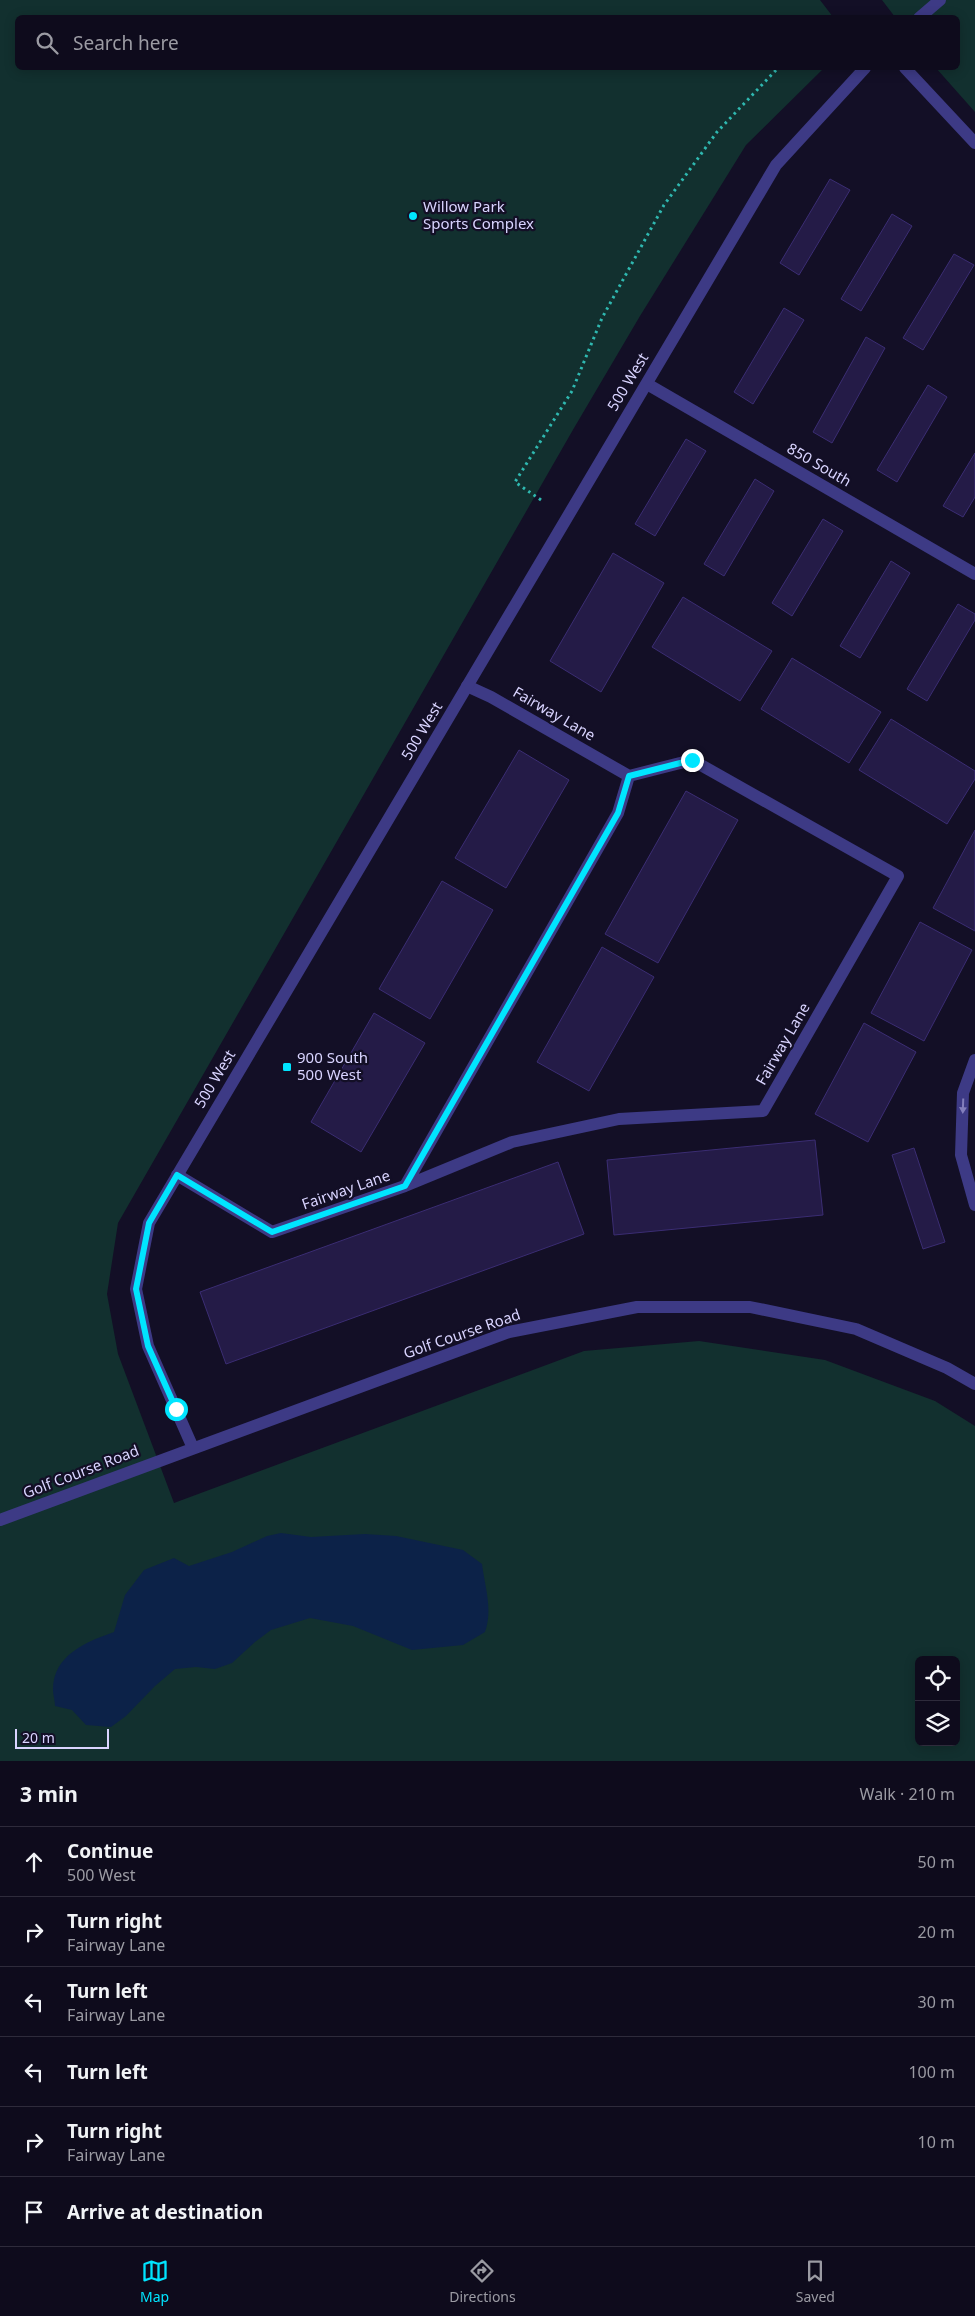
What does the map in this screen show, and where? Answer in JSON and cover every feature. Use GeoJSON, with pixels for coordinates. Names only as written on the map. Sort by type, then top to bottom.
{"type":"FeatureCollection","features":[{"type":"Feature","properties":{"kind":"street"},"geometry":{"type":"LineString","coordinates":[[922,15],[940,0]]}},
{"type":"Feature","properties":{"kind":"street","name":"500 West"},"geometry":{"type":"LineString","coordinates":[[193,1448],[148,1346],[136,1289],[149,1223],[776,165],[863,70]]}},
{"type":"Feature","properties":{"kind":"street"},"geometry":{"type":"LineString","coordinates":[[908,70],[975,143]]}},
{"type":"Feature","properties":{"kind":"street","name":"850 South"},"geometry":{"type":"LineString","coordinates":[[647,384],[975,574]]}},
{"type":"Feature","properties":{"kind":"street","name":"Fairway Lane"},"geometry":{"type":"LineString","coordinates":[[177,1175],[272,1232],[405,1186],[512,1142],[619,1119],[763,1112],[898,876],[692,760],[629,776],[492,697],[468,686]]}},
{"type":"Feature","properties":{"kind":"street"},"geometry":{"type":"LineString","coordinates":[[405,1186],[618,813],[629,776]]}},
{"type":"Feature","properties":{"kind":"street"},"geometry":{"type":"LineString","coordinates":[[975,1060],[963,1093],[961,1155],[975,1205]]}},
{"type":"Feature","properties":{"kind":"street","name":"Golf Course Road"},"geometry":{"type":"LineString","coordinates":[[0,1520],[509,1332],[637,1307],[750,1307],[856,1329],[947,1368],[975,1384]]}},
{"type":"Feature","properties":{"kind":"path"},"geometry":{"type":"LineString","coordinates":[[541,500],[515,482],[572,391],[602,318],[664,205],[717,132],[776,70]]}},
{"type":"Feature","properties":{"kind":"green space"},"geometry":{"type":"Polygon","coordinates":[[[0,0],[820,0],[831,15],[15,15],[15,70],[822,70],[746,145],[640,316],[118,1223],[107,1294],[118,1354],[174,1503],[584,1351],[699,1341],[825,1360],[935,1401],[975,1426],[975,1761],[0,1761],[0,0]]]}},
{"type":"Feature","properties":{"kind":"green space"},"geometry":{"type":"Polygon","coordinates":[[[882,0],[975,0],[975,112],[938,70],[960,70],[960,15],[893,15],[882,0]]]}},
{"type":"Feature","properties":{"kind":"water"},"geometry":{"type":"Polygon","coordinates":[[[281,1533],[311,1537],[365,1534],[396,1536],[463,1550],[482,1564],[488,1598],[485,1632],[463,1645],[412,1650],[353,1626],[310,1618],[271,1630],[232,1663],[215,1669],[196,1667],[175,1669],[155,1686],[126,1716],[111,1727],[86,1725],[72,1710],[55,1706],[54,1678],[59,1668],[65,1659],[82,1646],[114,1632],[125,1595],[144,1570],[174,1558],[189,1566],[232,1552],[267,1536],[281,1533]]]}},
{"type":"Feature","properties":{"kind":"building"},"geometry":{"type":"Polygon","coordinates":[[[830,179],[850,190],[799,275],[780,263],[830,179]]]}},
{"type":"Feature","properties":{"kind":"building"},"geometry":{"type":"Polygon","coordinates":[[[892,214],[912,226],[861,311],[841,299],[892,214]]]}},
{"type":"Feature","properties":{"kind":"building"},"geometry":{"type":"Polygon","coordinates":[[[954,254],[974,265],[923,350],[903,338],[954,254]]]}},
{"type":"Feature","properties":{"kind":"building"},"geometry":{"type":"Polygon","coordinates":[[[784,308],[804,320],[753,404],[734,392],[784,308]]]}},
{"type":"Feature","properties":{"kind":"building"},"geometry":{"type":"Polygon","coordinates":[[[866,337],[885,348],[832,443],[813,432],[866,337]]]}},
{"type":"Feature","properties":{"kind":"building"},"geometry":{"type":"Polygon","coordinates":[[[928,385],[947,397],[897,482],[877,470],[928,385]]]}},
{"type":"Feature","properties":{"kind":"building"},"geometry":{"type":"Polygon","coordinates":[[[686,439],[706,451],[655,536],[635,524],[686,439]]]}},
{"type":"Feature","properties":{"kind":"building"},"geometry":{"type":"Polygon","coordinates":[[[975,453],[975,497],[963,517],[943,506],[975,453]]]}},
{"type":"Feature","properties":{"kind":"building"},"geometry":{"type":"Polygon","coordinates":[[[755,479],[774,491],[724,576],[704,564],[755,479]]]}},
{"type":"Feature","properties":{"kind":"building"},"geometry":{"type":"Polygon","coordinates":[[[823,519],[843,531],[792,616],[772,603],[823,519]]]}},
{"type":"Feature","properties":{"kind":"building"},"geometry":{"type":"Polygon","coordinates":[[[613,553],[664,583],[601,692],[550,661],[613,553]]]}},
{"type":"Feature","properties":{"kind":"building"},"geometry":{"type":"Polygon","coordinates":[[[891,561],[910,573],[860,658],[840,646],[891,561]]]}},
{"type":"Feature","properties":{"kind":"building"},"geometry":{"type":"Polygon","coordinates":[[[683,597],[772,651],[740,701],[652,647],[683,597]]]}},
{"type":"Feature","properties":{"kind":"building"},"geometry":{"type":"Polygon","coordinates":[[[958,604],[975,614],[975,620],[927,701],[907,689],[958,604]]]}},
{"type":"Feature","properties":{"kind":"building"},"geometry":{"type":"Polygon","coordinates":[[[792,658],[881,712],[849,763],[761,709],[792,658]]]}},
{"type":"Feature","properties":{"kind":"building"},"geometry":{"type":"Polygon","coordinates":[[[891,719],[975,771],[975,779],[947,824],[859,770],[891,719]]]}},
{"type":"Feature","properties":{"kind":"building"},"geometry":{"type":"Polygon","coordinates":[[[519,750],[569,780],[506,888],[455,858],[519,750]]]}},
{"type":"Feature","properties":{"kind":"building"},"geometry":{"type":"Polygon","coordinates":[[[686,791],[738,820],[658,963],[605,934],[686,791]]]}},
{"type":"Feature","properties":{"kind":"building"},"geometry":{"type":"Polygon","coordinates":[[[975,830],[975,931],[933,908],[975,830]]]}},
{"type":"Feature","properties":{"kind":"building"},"geometry":{"type":"Polygon","coordinates":[[[442,881],[493,910],[430,1019],[379,989],[442,881]]]}},
{"type":"Feature","properties":{"kind":"building"},"geometry":{"type":"Polygon","coordinates":[[[920,922],[972,950],[924,1041],[871,1013],[920,922]]]}},
{"type":"Feature","properties":{"kind":"building"},"geometry":{"type":"Polygon","coordinates":[[[602,947],[654,977],[589,1091],[537,1062],[602,947]]]}},
{"type":"Feature","properties":{"kind":"building"},"geometry":{"type":"Polygon","coordinates":[[[374,1013],[425,1043],[361,1152],[311,1122],[374,1013]]]}},
{"type":"Feature","properties":{"kind":"building"},"geometry":{"type":"Polygon","coordinates":[[[864,1023],[916,1052],[868,1142],[815,1114],[864,1023]]]}},
{"type":"Feature","properties":{"kind":"building"},"geometry":{"type":"Polygon","coordinates":[[[815,1140],[823,1215],[614,1235],[607,1160],[815,1140]]]}},
{"type":"Feature","properties":{"kind":"building"},"geometry":{"type":"Polygon","coordinates":[[[914,1148],[945,1242],[923,1249],[892,1155],[914,1148]]]}},
{"type":"Feature","properties":{"kind":"building"},"geometry":{"type":"Polygon","coordinates":[[[558,1162],[584,1234],[226,1364],[200,1292],[558,1162]]]}},
{"type":"Feature","properties":{"kind":"place","name":"Willow Park Sports Complex"},"geometry":{"type":"Point","coordinates":[413,216]}},
{"type":"Feature","properties":{"kind":"place","name":"900 South 500 West"},"geometry":{"type":"Point","coordinates":[287,1067]}},
{"type":"Feature","properties":{"kind":"route"},"geometry":{"type":"LineString","coordinates":[[176,1409],[148,1346],[136,1289],[149,1223],[177,1175],[272,1232],[405,1186],[618,813],[629,776],[692,760]]}}]}
